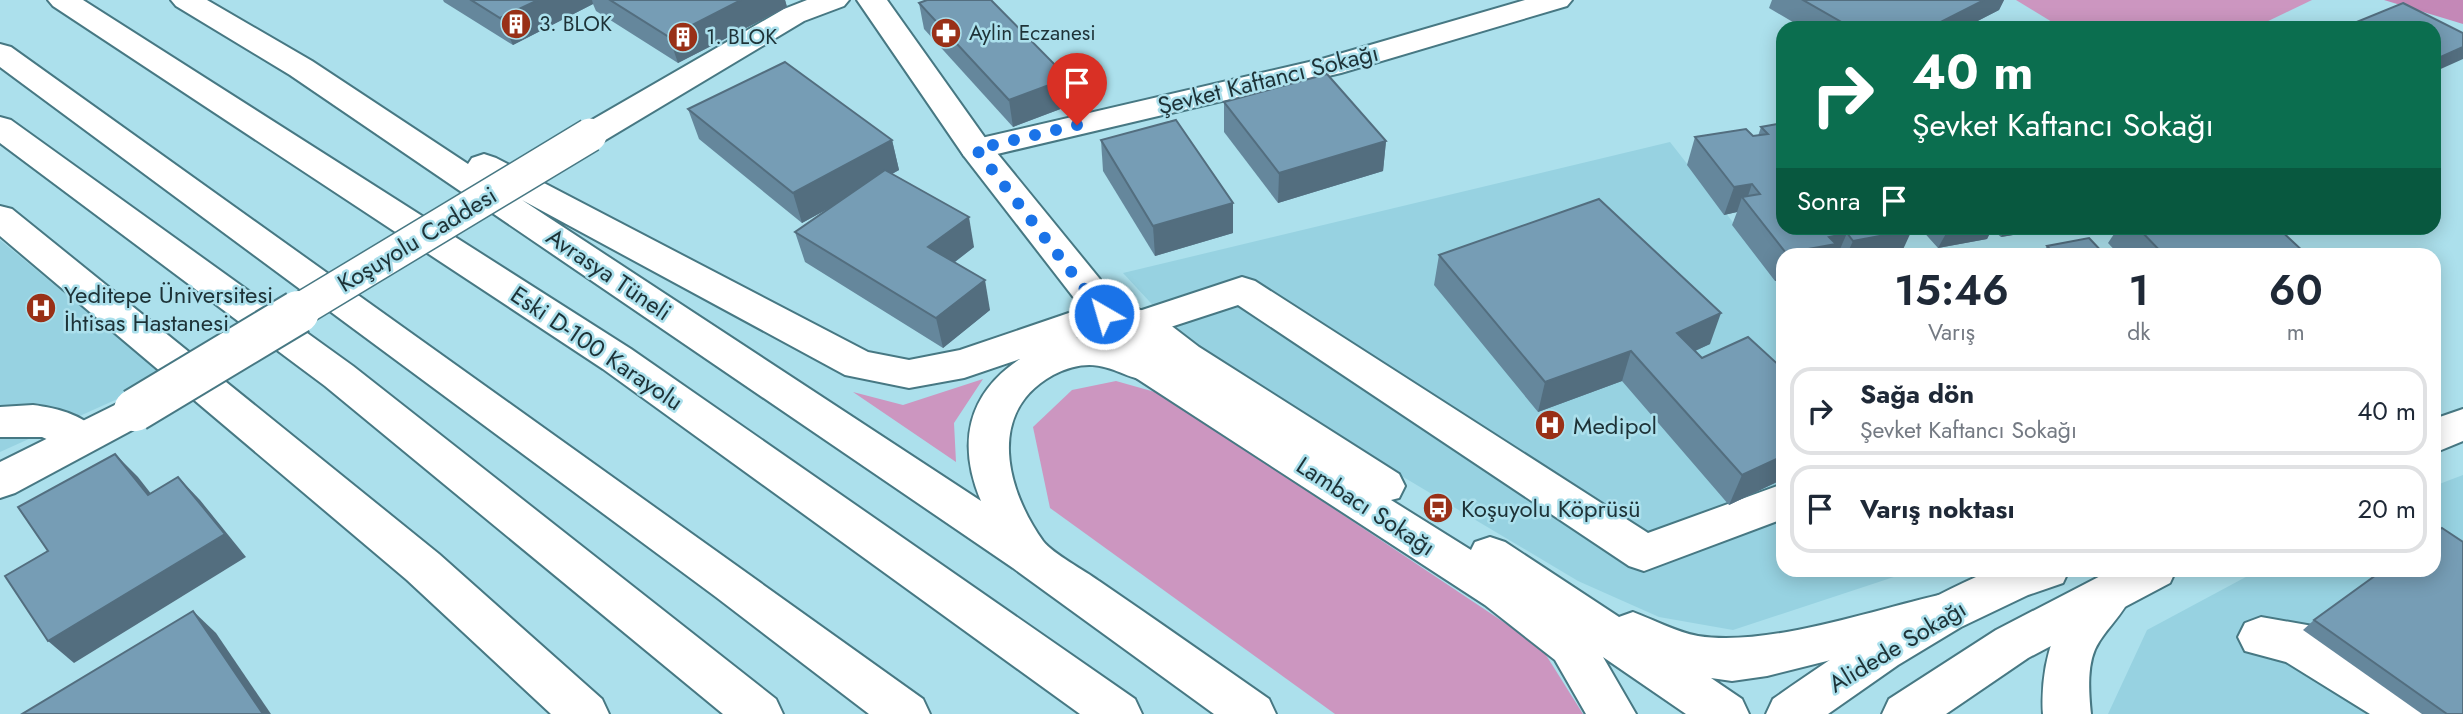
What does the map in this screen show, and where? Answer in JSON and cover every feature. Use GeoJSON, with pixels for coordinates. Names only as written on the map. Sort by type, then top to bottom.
{"type":"FeatureCollection","features":[{"type":"Feature","properties":{"kind":"main road","name":"Eski D-100 Karayolu"},"geometry":{"type":"LineString","coordinates":[[63,0],[617,359],[1118,714]]}},
{"type":"Feature","properties":{"kind":"main road","name":"Avrasya Tüneli"},"geometry":{"type":"LineString","coordinates":[[186,0],[301,68],[1028,555],[1252,714]]}},
{"type":"Feature","properties":{"kind":"main road","name":"Koşuyolu Caddesi"},"geometry":{"type":"LineString","coordinates":[[0,481],[135,410],[794,15],[834,0]]}},
{"type":"Feature","properties":{"kind":"main road","name":"Lambacı Sokağı"},"geometry":{"type":"LineString","coordinates":[[872,0],[976,149],[1104,314],[1150,368],[1501,592],[1571,646],[1612,714]]}},
{"type":"Feature","properties":{"kind":"main road","name":"Şevket Kaftancı Sokağı"},"geometry":{"type":"LineString","coordinates":[[976,149],[1331,66],[1557,0]]}},
{"type":"Feature","properties":{"kind":"main road"},"geometry":{"type":"LineString","coordinates":[[0,53],[721,576],[906,714]]}},
{"type":"Feature","properties":{"kind":"main road"},"geometry":{"type":"LineString","coordinates":[[301,68],[859,365],[909,374],[964,365],[1104,314]]}},
{"type":"Feature","properties":{"kind":"main road"},"geometry":{"type":"LineString","coordinates":[[0,127],[339,376],[759,714]]}},
{"type":"Feature","properties":{"kind":"main road"},"geometry":{"type":"LineString","coordinates":[[0,217],[423,567],[586,714]]}},
{"type":"Feature","properties":{"kind":"main road"},"geometry":{"type":"LineString","coordinates":[[1143,323],[1242,290],[1644,553],[1776,504]]}},
{"type":"Feature","properties":{"kind":"main road","name":"Lambacı Sokağı"},"geometry":{"type":"LineString","coordinates":[[1104,314],[1143,323],[1185,357],[1517,572]]}},
{"type":"Feature","properties":{"kind":"main road"},"geometry":{"type":"LineString","coordinates":[[1028,555],[996,481],[987,450],[992,410],[1019,376],[1065,354],[1101,350],[1150,368]]}},
{"type":"Feature","properties":{"kind":"main road"},"geometry":{"type":"LineString","coordinates":[[0,422],[29,418],[54,422],[81,438]]}},
{"type":"Feature","properties":{"kind":"main road"},"geometry":{"type":"LineString","coordinates":[[2441,434],[2463,424]]}},
{"type":"Feature","properties":{"kind":"main road"},"geometry":{"type":"LineString","coordinates":[[1517,572],[1634,632],[1693,656],[1732,660],[1767,656],[1939,615]]}},
{"type":"Feature","properties":{"kind":"main road"},"geometry":{"type":"LineString","coordinates":[[1517,572],[1725,714]]}},
{"type":"Feature","properties":{"kind":"main road","name":"Alidede Sokağı"},"geometry":{"type":"LineString","coordinates":[[1790,714],[1939,615],[2013,577]]}},
{"type":"Feature","properties":{"kind":"main road"},"geometry":{"type":"LineString","coordinates":[[1906,714],[2012,644],[2142,577]]}},
{"type":"Feature","properties":{"kind":"main road"},"geometry":{"type":"LineString","coordinates":[[2067,714],[2065,684],[2075,637],[2109,596]]}},
{"type":"Feature","properties":{"kind":"shaded area"},"geometry":{"type":"Polygon","coordinates":[[[2016,0],[2312,0],[2268,21],[2050,21],[2016,0]]]}},
{"type":"Feature","properties":{"kind":"shaded area"},"geometry":{"type":"Polygon","coordinates":[[[2384,0],[2463,0],[2463,24],[2384,0]]]}},
{"type":"Feature","properties":{"kind":"shaded area","name":"Medipol"},"geometry":{"type":"Polygon","coordinates":[[[1670,142],[1776,277],[1776,577],[1894,577],[1733,630],[1659,617],[1578,581],[1200,356],[1123,273],[1670,142]]]}},
{"type":"Feature","properties":{"kind":"shaded area","name":"Yeditepe Üniversitesi İhtisas Hastanesi"},"geometry":{"type":"Polygon","coordinates":[[[0,240],[166,377],[0,452],[0,240]]]}},
{"type":"Feature","properties":{"kind":"shaded area"},"geometry":{"type":"Polygon","coordinates":[[[983,379],[954,423],[956,462],[853,392],[903,405],[983,379]]]}},
{"type":"Feature","properties":{"kind":"shaded area"},"geometry":{"type":"Polygon","coordinates":[[[1116,381],[1162,394],[1541,647],[1583,714],[1335,714],[1050,508],[1033,427],[1072,390],[1116,381]]]}},
{"type":"Feature","properties":{"kind":"shaded area"},"geometry":{"type":"Polygon","coordinates":[[[2463,475],[2463,714],[2108,714],[2147,630],[2246,577],[2441,577],[2441,483],[2463,475]]]}},
{"type":"Feature","properties":{"kind":"building"},"geometry":{"type":"Polygon","coordinates":[[[471,0],[538,0],[500,18],[471,0]]]}},
{"type":"Feature","properties":{"kind":"building"},"geometry":{"type":"Polygon","coordinates":[[[610,0],[741,0],[669,37],[610,0]]]}},
{"type":"Feature","properties":{"kind":"building"},"geometry":{"type":"Polygon","coordinates":[[[927,0],[991,0],[1068,78],[1009,100],[919,3],[927,0]]]}},
{"type":"Feature","properties":{"kind":"building"},"geometry":{"type":"Polygon","coordinates":[[[1803,0],[1984,0],[1943,21],[1840,21],[1803,0]]]}},
{"type":"Feature","properties":{"kind":"building"},"geometry":{"type":"Polygon","coordinates":[[[2403,3],[2439,21],[2359,21],[2403,3]]]}},
{"type":"Feature","properties":{"kind":"building"},"geometry":{"type":"Polygon","coordinates":[[[2441,22],[2463,33],[2463,47],[2441,57],[2441,22]]]}},
{"type":"Feature","properties":{"kind":"building"},"geometry":{"type":"Polygon","coordinates":[[[785,62],[892,140],[793,193],[688,109],[785,62]]]}},
{"type":"Feature","properties":{"kind":"building"},"geometry":{"type":"Polygon","coordinates":[[[1327,74],[1386,141],[1279,173],[1224,102],[1327,74]]]}},
{"type":"Feature","properties":{"kind":"building"},"geometry":{"type":"Polygon","coordinates":[[[1176,120],[1233,203],[1153,226],[1101,140],[1176,120]]]}},
{"type":"Feature","properties":{"kind":"building"},"geometry":{"type":"Polygon","coordinates":[[[1776,124],[1776,235],[1838,235],[1829,237],[1836,244],[1814,248],[1782,248],[1742,197],[1760,194],[1752,184],[1734,187],[1695,137],[1746,129],[1753,136],[1768,134],[1761,127],[1776,124]]]}},
{"type":"Feature","properties":{"kind":"building"},"geometry":{"type":"Polygon","coordinates":[[[885,170],[969,217],[928,247],[985,280],[936,318],[795,232],[885,170]]]}},
{"type":"Feature","properties":{"kind":"building"},"geometry":{"type":"Polygon","coordinates":[[[1599,199],[1721,313],[1677,333],[1702,358],[1748,337],[1776,363],[1776,459],[1742,475],[1631,351],[1545,382],[1439,255],[1599,199]]]}},
{"type":"Feature","properties":{"kind":"building"},"geometry":{"type":"Polygon","coordinates":[[[1848,235],[1885,235],[1853,241],[1848,235]]]}},
{"type":"Feature","properties":{"kind":"building"},"geometry":{"type":"Polygon","coordinates":[[[2145,235],[2286,235],[2300,248],[2157,248],[2145,235]]]}},
{"type":"Feature","properties":{"kind":"building"},"geometry":{"type":"Polygon","coordinates":[[[2089,238],[2098,248],[2049,248],[2047,246],[2089,238]]]}},
{"type":"Feature","properties":{"kind":"building"},"geometry":{"type":"Polygon","coordinates":[[[115,454],[148,495],[178,477],[225,534],[48,641],[5,576],[48,551],[18,507],[115,454]]]}},
{"type":"Feature","properties":{"kind":"building"},"geometry":{"type":"Polygon","coordinates":[[[2441,529],[2463,542],[2463,714],[2447,714],[2314,620],[2373,577],[2441,577],[2441,529]]]}},
{"type":"Feature","properties":{"kind":"building"},"geometry":{"type":"Polygon","coordinates":[[[193,611],[263,714],[22,714],[193,611]]]}},
{"type":"Feature","properties":{"kind":"place","name":"3. BLOK"},"geometry":{"type":"Point","coordinates":[516,24]}},
{"type":"Feature","properties":{"kind":"place","name":"Aylin Eczanesi"},"geometry":{"type":"Point","coordinates":[946,33]}},
{"type":"Feature","properties":{"kind":"place","name":"1. BLOK"},"geometry":{"type":"Point","coordinates":[683,37]}},
{"type":"Feature","properties":{"kind":"place","name":"Yeditepe Üniversitesi İhtisas Hastanesi"},"geometry":{"type":"Point","coordinates":[41,308]}},
{"type":"Feature","properties":{"kind":"place","name":"Medipol"},"geometry":{"type":"Point","coordinates":[1550,425]}},
{"type":"Feature","properties":{"kind":"place","name":"Koşuyolu Köprüsü"},"geometry":{"type":"Point","coordinates":[1438,508]}},
{"type":"Feature","properties":{"kind":"route"},"geometry":{"type":"LineString","coordinates":[[1077,125],[976,149],[1104,314]]}}]}
